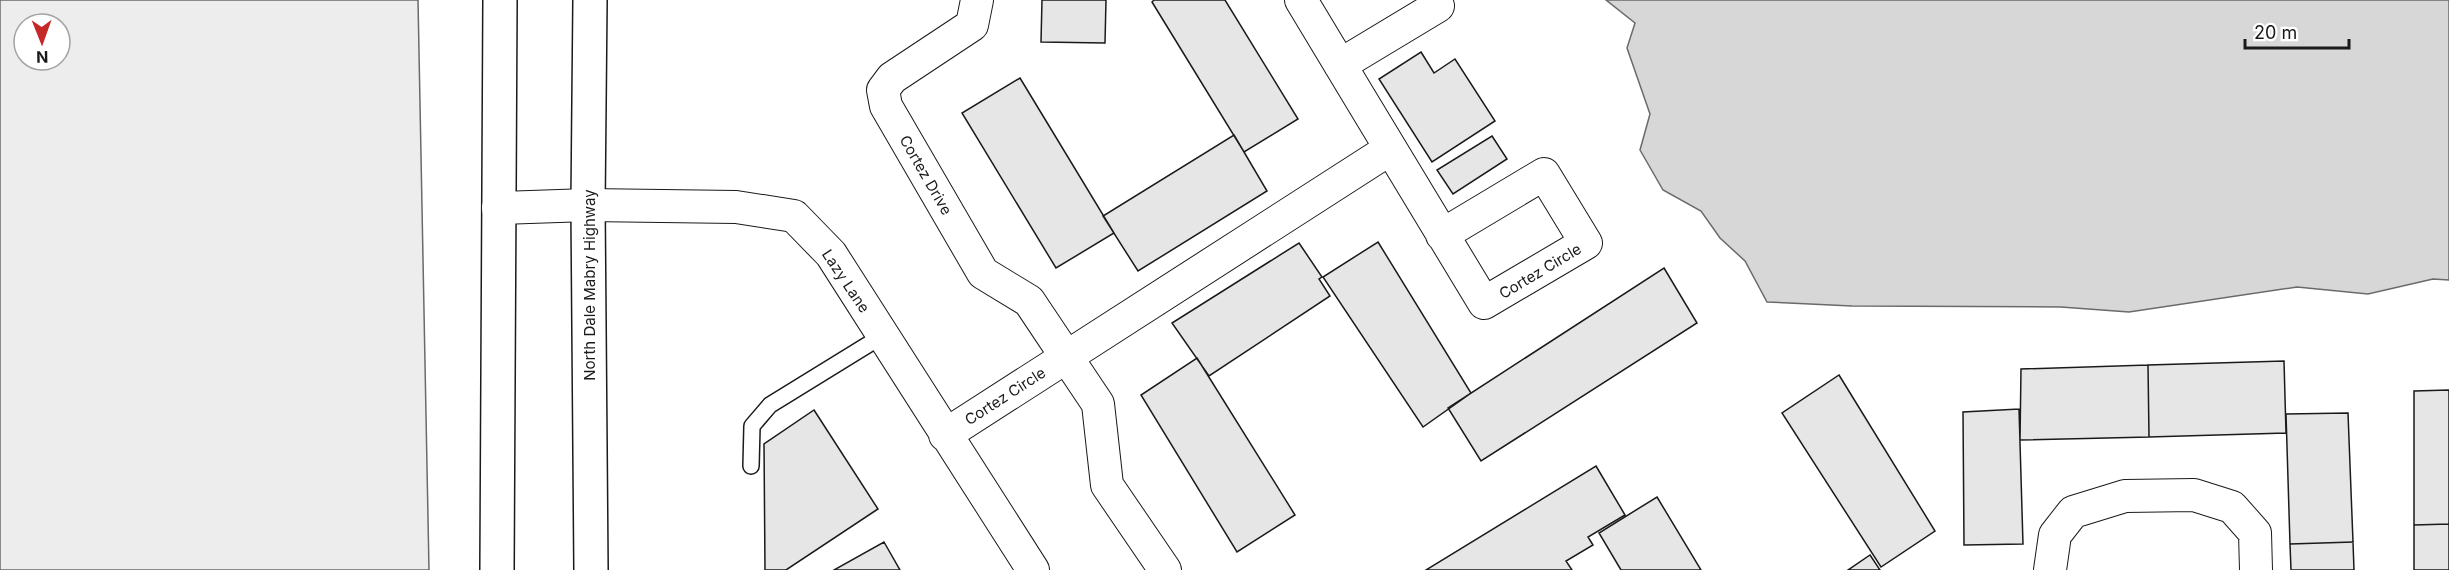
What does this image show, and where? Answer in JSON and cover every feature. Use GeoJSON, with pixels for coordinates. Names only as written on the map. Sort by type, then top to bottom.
{"type":"FeatureCollection","features":[{"type":"Feature","properties":{"kind":"main road"},"geometry":{"type":"LineString","coordinates":[[497,570],[500,0]]}},
{"type":"Feature","properties":{"kind":"main road","name":"North Dale Mabry Highway"},"geometry":{"type":"LineString","coordinates":[[590,0],[588,205],[591,570]]}},
{"type":"Feature","properties":{"kind":"street","name":"Cortez Drive"},"geometry":{"type":"LineString","coordinates":[[977,0],[972,25],[892,78],[883,90],[886,106],[983,273],[1029,301],[1064,356]]}},
{"type":"Feature","properties":{"kind":"street","name":"Cortez Circle"},"geometry":{"type":"LineString","coordinates":[[1301,0],[1390,149],[1484,303],[1586,243],[1544,174],[1442,234]]}},
{"type":"Feature","properties":{"kind":"street"},"geometry":{"type":"LineString","coordinates":[[1340,65],[1438,6],[1434,0]]}},
{"type":"Feature","properties":{"kind":"street","name":"Cortez Circle"},"geometry":{"type":"LineString","coordinates":[[945,435],[1064,356],[1390,149]]}},
{"type":"Feature","properties":{"kind":"street","name":"Lazy Lane"},"geometry":{"type":"LineString","coordinates":[[498,208],[588,205],[736,207],[794,216],[831,254],[1033,570]]}},
{"type":"Feature","properties":{"kind":"street"},"geometry":{"type":"LineString","coordinates":[[1064,356],[1098,404],[1107,484],[1165,570]]}},
{"type":"Feature","properties":{"kind":"street"},"geometry":{"type":"LineString","coordinates":[[2050,570],[2055,535],[2073,512],[2125,496],[2194,495],[2232,507],[2255,533],[2256,570]]}},
{"type":"Feature","properties":{"kind":"lane"},"geometry":{"type":"LineString","coordinates":[[751,466],[752,426],[770,405],[882,336]]}},
{"type":"Feature","properties":{"kind":"shaded area"},"geometry":{"type":"Polygon","coordinates":[[[0,0],[418,0],[429,570],[0,570],[0,0]]]}},
{"type":"Feature","properties":{"kind":"shaded area"},"geometry":{"type":"Polygon","coordinates":[[[1606,0],[2449,0],[2449,280],[2433,279],[2368,294],[2297,287],[2129,312],[2061,307],[1852,306],[1767,302],[1745,261],[1720,238],[1701,211],[1663,190],[1640,150],[1650,114],[1627,48],[1635,23],[1606,0]]]}},
{"type":"Feature","properties":{"kind":"building"},"geometry":{"type":"Polygon","coordinates":[[[1042,0],[1106,0],[1105,43],[1041,42],[1042,0]]]}},
{"type":"Feature","properties":{"kind":"building"},"geometry":{"type":"Polygon","coordinates":[[[1154,0],[1225,0],[1298,119],[1244,152],[1152,2],[1154,0]]]}},
{"type":"Feature","properties":{"kind":"building"},"geometry":{"type":"Polygon","coordinates":[[[1421,52],[1434,73],[1455,59],[1495,121],[1432,162],[1379,79],[1421,52]]]}},
{"type":"Feature","properties":{"kind":"building"},"geometry":{"type":"Polygon","coordinates":[[[1020,78],[1114,233],[1056,268],[962,113],[1020,78]]]}},
{"type":"Feature","properties":{"kind":"building"},"geometry":{"type":"Polygon","coordinates":[[[1234,135],[1267,191],[1138,271],[1103,216],[1234,135]]]}},
{"type":"Feature","properties":{"kind":"building"},"geometry":{"type":"Polygon","coordinates":[[[1492,136],[1507,159],[1453,194],[1437,170],[1492,136]]]}},
{"type":"Feature","properties":{"kind":"building"},"geometry":{"type":"Polygon","coordinates":[[[1378,242],[1471,393],[1423,427],[1323,277],[1378,242]]]}},
{"type":"Feature","properties":{"kind":"building"},"geometry":{"type":"Polygon","coordinates":[[[1299,243],[1322,277],[1319,279],[1330,296],[1209,376],[1172,323],[1299,243]]]}},
{"type":"Feature","properties":{"kind":"building"},"geometry":{"type":"Polygon","coordinates":[[[1664,268],[1697,323],[1481,461],[1448,408],[1664,268]]]}},
{"type":"Feature","properties":{"kind":"building"},"geometry":{"type":"Polygon","coordinates":[[[1197,358],[1295,515],[1237,552],[1141,395],[1197,358]]]}},
{"type":"Feature","properties":{"kind":"building"},"geometry":{"type":"Polygon","coordinates":[[[2284,361],[2286,433],[2149,437],[2148,365],[2284,361]]]}},
{"type":"Feature","properties":{"kind":"building"},"geometry":{"type":"Polygon","coordinates":[[[2148,365],[2149,437],[2020,440],[2021,369],[2148,365]]]}},
{"type":"Feature","properties":{"kind":"building"},"geometry":{"type":"Polygon","coordinates":[[[1839,375],[1935,531],[1881,567],[1782,413],[1839,375]]]}},
{"type":"Feature","properties":{"kind":"building"},"geometry":{"type":"Polygon","coordinates":[[[2449,390],[2449,524],[2414,525],[2414,391],[2449,390]]]}},
{"type":"Feature","properties":{"kind":"building"},"geometry":{"type":"Polygon","coordinates":[[[2019,409],[2023,544],[1964,545],[1963,412],[2019,409]]]}},
{"type":"Feature","properties":{"kind":"building"},"geometry":{"type":"Polygon","coordinates":[[[814,410],[878,509],[786,570],[765,570],[764,444],[814,410]]]}},
{"type":"Feature","properties":{"kind":"building"},"geometry":{"type":"Polygon","coordinates":[[[2348,413],[2353,542],[2290,544],[2286,414],[2348,413]]]}},
{"type":"Feature","properties":{"kind":"building"},"geometry":{"type":"Polygon","coordinates":[[[1596,466],[1625,515],[1588,537],[1593,545],[1566,561],[1572,570],[1426,570],[1596,466]]]}},
{"type":"Feature","properties":{"kind":"building"},"geometry":{"type":"Polygon","coordinates":[[[1657,497],[1701,570],[1621,570],[1599,533],[1657,497]]]}},
{"type":"Feature","properties":{"kind":"building"},"geometry":{"type":"Polygon","coordinates":[[[2449,524],[2449,570],[2414,570],[2414,525],[2449,524]]]}},
{"type":"Feature","properties":{"kind":"building"},"geometry":{"type":"Polygon","coordinates":[[[884,542],[900,570],[834,570],[884,542]]]}},
{"type":"Feature","properties":{"kind":"building"},"geometry":{"type":"Polygon","coordinates":[[[2353,542],[2354,570],[2291,570],[2290,544],[2353,542]]]}},
{"type":"Feature","properties":{"kind":"building"},"geometry":{"type":"Polygon","coordinates":[[[1870,555],[1880,570],[1848,570],[1870,555]]]}}]}
